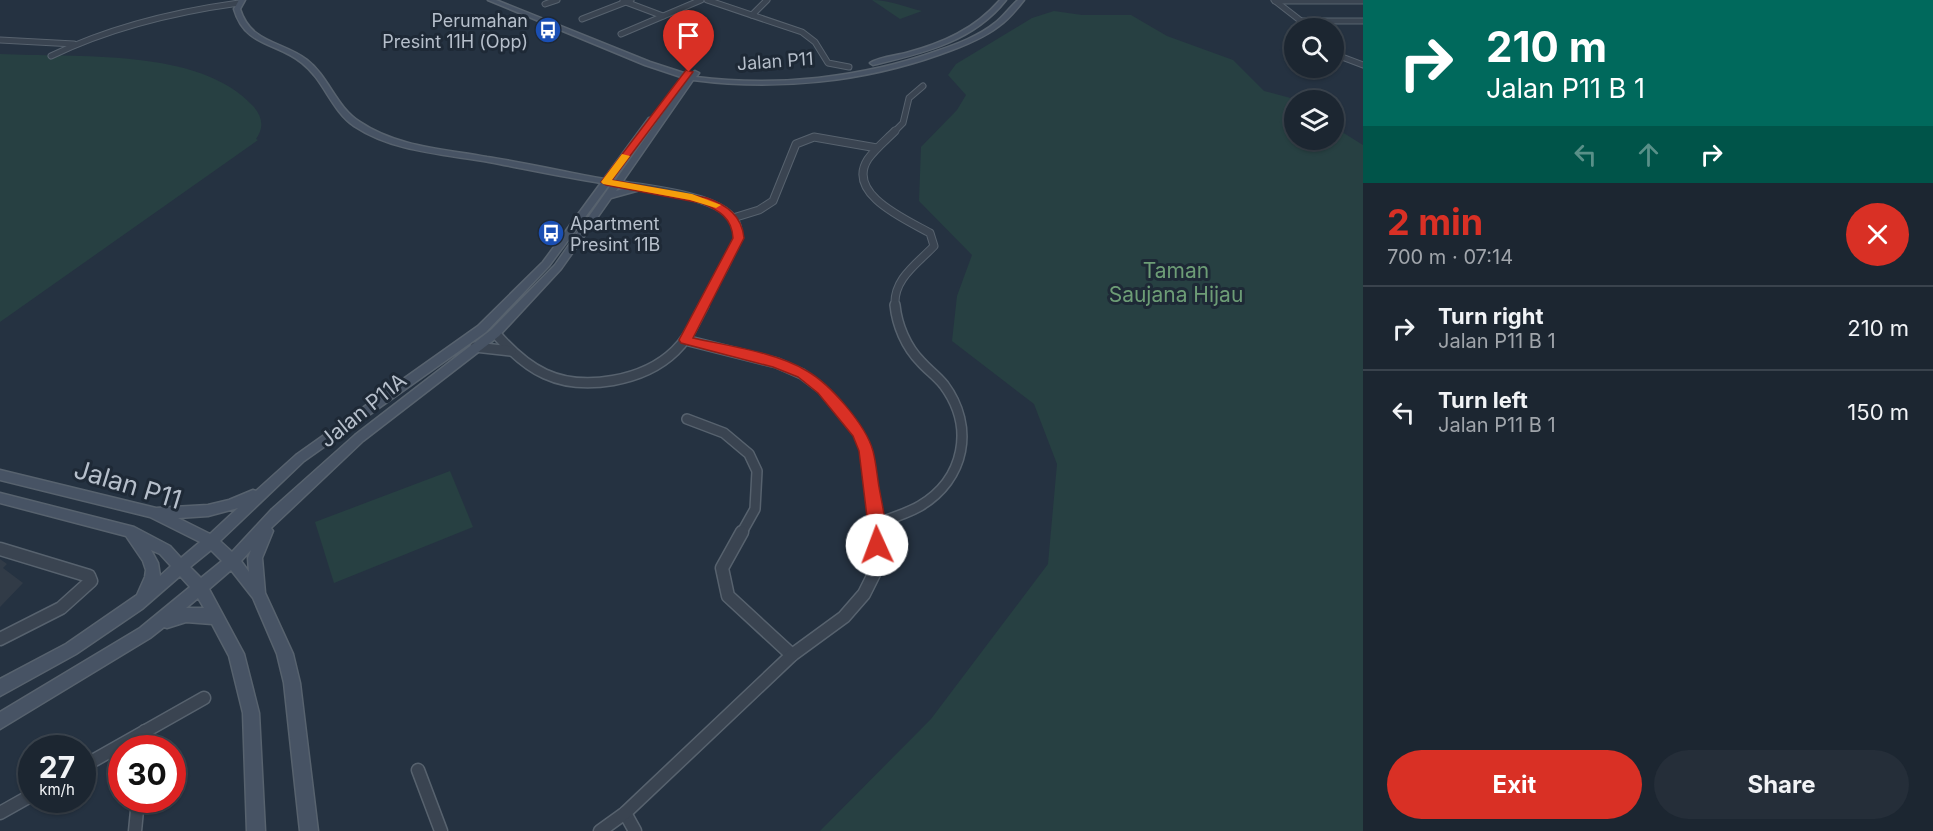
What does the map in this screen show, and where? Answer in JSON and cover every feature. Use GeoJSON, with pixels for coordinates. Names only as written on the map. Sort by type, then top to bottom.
{"type":"FeatureCollection","features":[{"type":"Feature","properties":{"kind":"street","name":"Jalan P11"},"geometry":{"type":"LineString","coordinates":[[491,0],[505,2],[690,75],[711,81],[752,84],[900,66],[946,51],[983,34],[1007,19],[1017,1]]}},
{"type":"Feature","properties":{"kind":"street"},"geometry":{"type":"LineString","coordinates":[[545,4],[557,0]]}},
{"type":"Feature","properties":{"kind":"street"},"geometry":{"type":"LineString","coordinates":[[621,34],[701,0]]}},
{"type":"Feature","properties":{"kind":"street"},"geometry":{"type":"LineString","coordinates":[[707,0],[786,25],[811,38],[830,66],[824,71]]}},
{"type":"Feature","properties":{"kind":"street"},"geometry":{"type":"LineString","coordinates":[[752,15],[767,0]]}},
{"type":"Feature","properties":{"kind":"street","name":"Jalan P11"},"geometry":{"type":"LineString","coordinates":[[690,75],[726,77],[824,71],[849,67],[928,48],[954,38],[976,27],[995,11],[1003,0]]}},
{"type":"Feature","properties":{"kind":"street"},"geometry":{"type":"LineString","coordinates":[[1275,0],[1363,1]]}},
{"type":"Feature","properties":{"kind":"street"},"geometry":{"type":"LineString","coordinates":[[1275,0],[1297,18]]}},
{"type":"Feature","properties":{"kind":"street"},"geometry":{"type":"LineString","coordinates":[[582,19],[626,1],[663,16]]}},
{"type":"Feature","properties":{"kind":"street"},"geometry":{"type":"LineString","coordinates":[[51,56],[74,44],[144,19],[240,2],[239,19],[242,25],[262,40],[304,61],[322,80],[344,114],[368,131],[413,146],[704,200],[716,205],[733,219],[738,228],[738,238],[685,340],[665,359],[641,372],[616,380],[590,382],[550,377],[511,351],[495,333]]}},
{"type":"Feature","properties":{"kind":"street"},"geometry":{"type":"LineString","coordinates":[[1344,21],[1363,21]]}},
{"type":"Feature","properties":{"kind":"street"},"geometry":{"type":"LineString","coordinates":[[0,40],[74,44]]}},
{"type":"Feature","properties":{"kind":"street"},"geometry":{"type":"LineString","coordinates":[[1344,58],[1363,65]]}},
{"type":"Feature","properties":{"kind":"street"},"geometry":{"type":"LineString","coordinates":[[828,63],[849,67]]}},
{"type":"Feature","properties":{"kind":"street","name":"Jalan P11A"},"geometry":{"type":"LineString","coordinates":[[0,721],[145,633],[232,561],[277,513],[359,438],[495,333],[558,267],[603,195],[606,182],[620,171],[685,87],[690,75]]}},
{"type":"Feature","properties":{"kind":"street","name":"Jalan P11A"},"geometry":{"type":"LineString","coordinates":[[0,688],[71,649],[136,604],[211,541],[267,487],[331,434],[482,329],[546,264],[603,195],[617,184],[620,171],[690,75]]}},
{"type":"Feature","properties":{"kind":"street"},"geometry":{"type":"LineString","coordinates":[[685,87],[711,81]]}},
{"type":"Feature","properties":{"kind":"street"},"geometry":{"type":"LineString","coordinates":[[877,523],[914,512],[939,493],[962,461],[964,424],[946,387],[916,357],[899,326],[895,296],[908,272],[934,246],[930,233],[883,207],[866,188],[863,172],[868,159],[903,123],[909,98],[923,86]]}},
{"type":"Feature","properties":{"kind":"street"},"geometry":{"type":"LineString","coordinates":[[733,219],[756,213],[773,201],[796,144],[805,139],[814,137],[877,148]]}},
{"type":"Feature","properties":{"kind":"street"},"geometry":{"type":"LineString","coordinates":[[579,177],[620,171],[638,188]]}},
{"type":"Feature","properties":{"kind":"street"},"geometry":{"type":"LineString","coordinates":[[579,177],[603,195],[638,188]]}},
{"type":"Feature","properties":{"kind":"street"},"geometry":{"type":"LineString","coordinates":[[600,831],[625,813],[792,655],[844,617],[864,594],[877,568],[877,523],[866,451],[859,434],[822,389],[802,374],[777,363],[685,340]]}},
{"type":"Feature","properties":{"kind":"street"},"geometry":{"type":"LineString","coordinates":[[476,347],[511,351]]}},
{"type":"Feature","properties":{"kind":"street"},"geometry":{"type":"LineString","coordinates":[[687,419],[724,433],[749,454],[757,471],[755,509],[722,568],[728,596],[792,655]]}},
{"type":"Feature","properties":{"kind":"street","name":"Jalan P11"},"geometry":{"type":"LineString","coordinates":[[0,475],[153,512],[211,541],[232,561],[258,594],[285,654],[292,683],[309,831]]}},
{"type":"Feature","properties":{"kind":"street"},"geometry":{"type":"LineString","coordinates":[[153,512],[207,512],[235,505],[267,487]]}},
{"type":"Feature","properties":{"kind":"street","name":"Jalan P11"},"geometry":{"type":"LineString","coordinates":[[0,498],[129,531],[165,550],[200,587],[236,654],[251,713],[256,831]]}},
{"type":"Feature","properties":{"kind":"street"},"geometry":{"type":"LineString","coordinates":[[258,594],[255,558],[261,539],[277,513]]}},
{"type":"Feature","properties":{"kind":"street"},"geometry":{"type":"LineString","coordinates":[[129,531],[148,555],[154,571],[151,584],[136,604]]}},
{"type":"Feature","properties":{"kind":"street"},"geometry":{"type":"LineString","coordinates":[[0,549],[89,576],[91,581],[86,588],[67,602],[0,639]]}},
{"type":"Feature","properties":{"kind":"street"},"geometry":{"type":"LineString","coordinates":[[145,633],[182,614],[196,612],[217,618]]}},
{"type":"Feature","properties":{"kind":"street"},"geometry":{"type":"LineString","coordinates":[[96,758],[204,698]]}},
{"type":"Feature","properties":{"kind":"street"},"geometry":{"type":"LineString","coordinates":[[145,731],[145,735]]}},
{"type":"Feature","properties":{"kind":"street"},"geometry":{"type":"LineString","coordinates":[[417,770],[441,831]]}},
{"type":"Feature","properties":{"kind":"street"},"geometry":{"type":"LineString","coordinates":[[0,813],[18,803]]}},
{"type":"Feature","properties":{"kind":"street"},"geometry":{"type":"LineString","coordinates":[[135,831],[137,813]]}},
{"type":"Feature","properties":{"kind":"street"},"geometry":{"type":"LineString","coordinates":[[625,813],[635,831]]}},
{"type":"Feature","properties":{"kind":"green space"},"geometry":{"type":"Polygon","coordinates":[[[872,0],[891,2],[922,11],[900,19],[872,0]]]}},
{"type":"Feature","properties":{"kind":"green space","name":"Taman Saujana Hijau"},"geometry":{"type":"Polygon","coordinates":[[[1054,11],[1082,15],[1131,15],[1167,36],[1233,60],[1264,91],[1284,96],[1284,150],[1344,150],[1344,133],[1363,145],[1363,831],[820,831],[931,719],[1048,564],[1057,464],[1034,404],[952,341],[957,296],[972,255],[919,201],[921,147],[957,110],[966,95],[948,75],[956,64],[1032,18],[1054,11]]]}},
{"type":"Feature","properties":{"kind":"green space"},"geometry":{"type":"Polygon","coordinates":[[[0,54],[134,59],[202,74],[230,87],[253,106],[261,122],[256,139],[258,140],[0,322],[0,54]]]}},
{"type":"Feature","properties":{"kind":"green space"},"geometry":{"type":"Polygon","coordinates":[[[450,471],[473,527],[334,583],[315,522],[450,471]]]}},
{"type":"Feature","properties":{"kind":"slow traffic"},"geometry":{"type":"LineString","coordinates":[[625,156],[606,182],[692,197],[716,205]]}},
{"type":"Feature","properties":{"kind":"place","name":"Perumahan Presint 11H (Opp)"},"geometry":{"type":"Point","coordinates":[548,30]}},
{"type":"Feature","properties":{"kind":"place","name":"Apartment Presint 11B"},"geometry":{"type":"Point","coordinates":[551,233]}},
{"type":"Feature","properties":{"kind":"route"},"geometry":{"type":"LineString","coordinates":[[689,72],[606,182],[704,200],[726,211],[733,219],[738,228],[738,238],[685,340],[777,363],[802,374],[822,389],[859,434],[866,451],[877,523],[877,545]]}}]}
